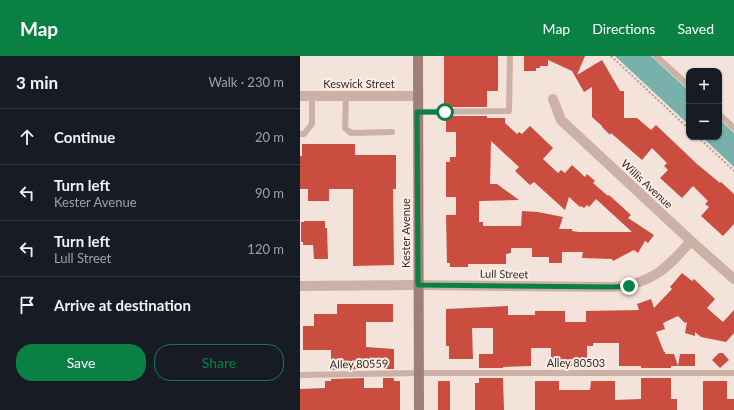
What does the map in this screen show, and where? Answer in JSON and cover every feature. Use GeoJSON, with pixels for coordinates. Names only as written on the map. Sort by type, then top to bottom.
{"type":"FeatureCollection","features":[{"type":"Feature","properties":{"kind":"street","name":"Kester Avenue"},"geometry":{"type":"LineString","coordinates":[[418,56],[419,410]]}},
{"type":"Feature","properties":{"kind":"street","name":"Keswick Street"},"geometry":{"type":"LineString","coordinates":[[300,96],[417,96]]}},
{"type":"Feature","properties":{"kind":"street","name":"Willis Avenue"},"geometry":{"type":"LineString","coordinates":[[553,99],[561,120],[734,279]]}},
{"type":"Feature","properties":{"kind":"street","name":"Lull Street"},"geometry":{"type":"LineString","coordinates":[[300,286],[629,286],[648,280],[662,270],[677,257],[691,241]]}},
{"type":"Feature","properties":{"kind":"lane"},"geometry":{"type":"LineString","coordinates":[[417,112],[509,111],[510,56]]}},
{"type":"Feature","properties":{"kind":"lane"},"geometry":{"type":"LineString","coordinates":[[656,56],[686,83]]}},
{"type":"Feature","properties":{"kind":"lane"},"geometry":{"type":"LineString","coordinates":[[300,134],[304,134],[312,124],[312,96]]}},
{"type":"Feature","properties":{"kind":"lane"},"geometry":{"type":"LineString","coordinates":[[346,96],[344,128],[351,133],[392,132]]}},
{"type":"Feature","properties":{"kind":"lane"},"geometry":{"type":"LineString","coordinates":[[722,117],[734,128]]}},
{"type":"Feature","properties":{"kind":"lane","name":"Alley 80503"},"geometry":{"type":"LineString","coordinates":[[418,374],[734,373]]}},
{"type":"Feature","properties":{"kind":"lane","name":"Alley 80559"},"geometry":{"type":"LineString","coordinates":[[300,375],[418,374]]}},
{"type":"Feature","properties":{"kind":"path"},"geometry":{"type":"LineString","coordinates":[[611,56],[686,126]]}},
{"type":"Feature","properties":{"kind":"path"},"geometry":{"type":"LineString","coordinates":[[701,140],[734,171]]}},
{"type":"Feature","properties":{"kind":"water"},"geometry":{"type":"Polygon","coordinates":[[[615,56],[651,56],[686,88],[686,122],[615,56]]]}},
{"type":"Feature","properties":{"kind":"water"},"geometry":{"type":"Polygon","coordinates":[[[722,122],[734,133],[734,167],[705,140],[722,140],[722,122]]]}},
{"type":"Feature","properties":{"kind":"building"},"geometry":{"type":"Polygon","coordinates":[[[444,56],[498,56],[498,91],[487,91],[487,107],[444,107],[444,56]]]}},
{"type":"Feature","properties":{"kind":"building"},"geometry":{"type":"Polygon","coordinates":[[[524,56],[585,56],[577,75],[602,60],[620,91],[624,91],[624,118],[637,118],[651,130],[656,125],[697,164],[734,194],[734,224],[723,236],[701,216],[709,207],[705,204],[708,201],[693,186],[682,198],[660,178],[668,170],[664,166],[667,163],[652,148],[642,160],[611,133],[610,135],[592,117],[592,87],[584,92],[572,71],[548,60],[548,66],[540,66],[540,68],[536,68],[536,71],[524,71],[524,56]]]}},
{"type":"Feature","properties":{"kind":"building"},"geometry":{"type":"Polygon","coordinates":[[[446,116],[487,116],[487,118],[505,118],[505,123],[517,134],[519,132],[522,134],[530,126],[553,148],[543,159],[558,173],[561,170],[565,173],[572,165],[585,177],[587,174],[595,181],[593,183],[631,215],[628,218],[654,235],[648,243],[645,241],[638,253],[634,250],[613,261],[612,259],[582,258],[583,252],[562,252],[562,263],[549,263],[549,257],[532,257],[532,248],[511,248],[511,253],[506,254],[506,264],[468,264],[468,267],[450,267],[450,263],[447,263],[446,215],[456,215],[456,197],[446,197],[446,162],[450,162],[450,157],[456,157],[456,132],[446,132],[446,116]],[[491,141],[490,184],[497,184],[519,200],[479,201],[479,222],[483,222],[483,226],[521,226],[522,211],[538,212],[563,217],[559,229],[572,229],[572,231],[579,232],[632,232],[596,199],[589,207],[587,205],[584,208],[581,206],[580,207],[569,197],[565,210],[534,182],[530,185],[515,171],[519,167],[491,141]]]}},
{"type":"Feature","properties":{"kind":"building"},"geometry":{"type":"Polygon","coordinates":[[[302,144],[355,144],[355,155],[396,155],[396,189],[393,189],[394,265],[353,266],[353,189],[329,189],[329,201],[308,201],[308,189],[300,189],[300,156],[302,156],[302,144]]]}},
{"type":"Feature","properties":{"kind":"building"},"geometry":{"type":"Polygon","coordinates":[[[325,221],[325,228],[327,228],[328,259],[314,259],[313,245],[303,245],[303,242],[301,242],[301,222],[325,221]]]}},
{"type":"Feature","properties":{"kind":"building"},"geometry":{"type":"Polygon","coordinates":[[[682,273],[692,281],[694,279],[715,299],[707,308],[723,322],[734,310],[734,333],[726,342],[701,337],[695,332],[695,336],[685,333],[687,322],[685,323],[678,316],[663,323],[665,329],[656,332],[665,354],[674,354],[678,366],[671,366],[671,368],[641,368],[641,366],[619,366],[619,343],[593,343],[593,346],[587,346],[587,366],[562,366],[562,368],[551,368],[551,348],[531,348],[531,366],[479,368],[479,354],[493,354],[493,328],[472,328],[473,359],[449,359],[449,346],[446,346],[446,309],[508,306],[508,315],[535,315],[535,311],[565,311],[565,322],[586,322],[586,311],[639,310],[637,304],[651,299],[654,308],[672,289],[670,287],[682,273]]]}},
{"type":"Feature","properties":{"kind":"building"},"geometry":{"type":"Polygon","coordinates":[[[337,304],[393,304],[393,322],[366,322],[366,347],[394,349],[394,369],[383,369],[383,366],[364,366],[364,369],[331,370],[331,350],[303,350],[303,326],[314,326],[314,314],[337,314],[337,304]]]}},
{"type":"Feature","properties":{"kind":"building"},"geometry":{"type":"Polygon","coordinates":[[[719,353],[723,353],[729,360],[720,368],[712,360],[719,353]]]}},
{"type":"Feature","properties":{"kind":"building"},"geometry":{"type":"Polygon","coordinates":[[[680,354],[695,354],[695,366],[678,366],[680,354]]]}},
{"type":"Feature","properties":{"kind":"building"},"geometry":{"type":"Polygon","coordinates":[[[364,378],[364,388],[383,388],[383,378],[394,378],[394,381],[400,381],[400,410],[300,410],[300,389],[325,388],[325,381],[331,381],[331,379],[364,378]]]}},
{"type":"Feature","properties":{"kind":"building"},"geometry":{"type":"Polygon","coordinates":[[[479,378],[503,378],[504,410],[475,410],[475,383],[479,383],[479,378]]]}},
{"type":"Feature","properties":{"kind":"building"},"geometry":{"type":"Polygon","coordinates":[[[641,378],[671,378],[671,399],[677,399],[677,410],[535,410],[535,381],[559,381],[559,390],[590,390],[591,381],[615,381],[615,400],[641,399],[641,378]]]}},
{"type":"Feature","properties":{"kind":"building"},"geometry":{"type":"Polygon","coordinates":[[[438,381],[450,381],[450,410],[438,410],[438,381]]]}},
{"type":"Feature","properties":{"kind":"building"},"geometry":{"type":"Polygon","coordinates":[[[703,381],[727,381],[727,399],[734,399],[734,410],[703,410],[703,381]]]}},
{"type":"Feature","properties":{"kind":"route"},"geometry":{"type":"LineString","coordinates":[[445,112],[417,112],[418,285],[629,286]]}}]}
